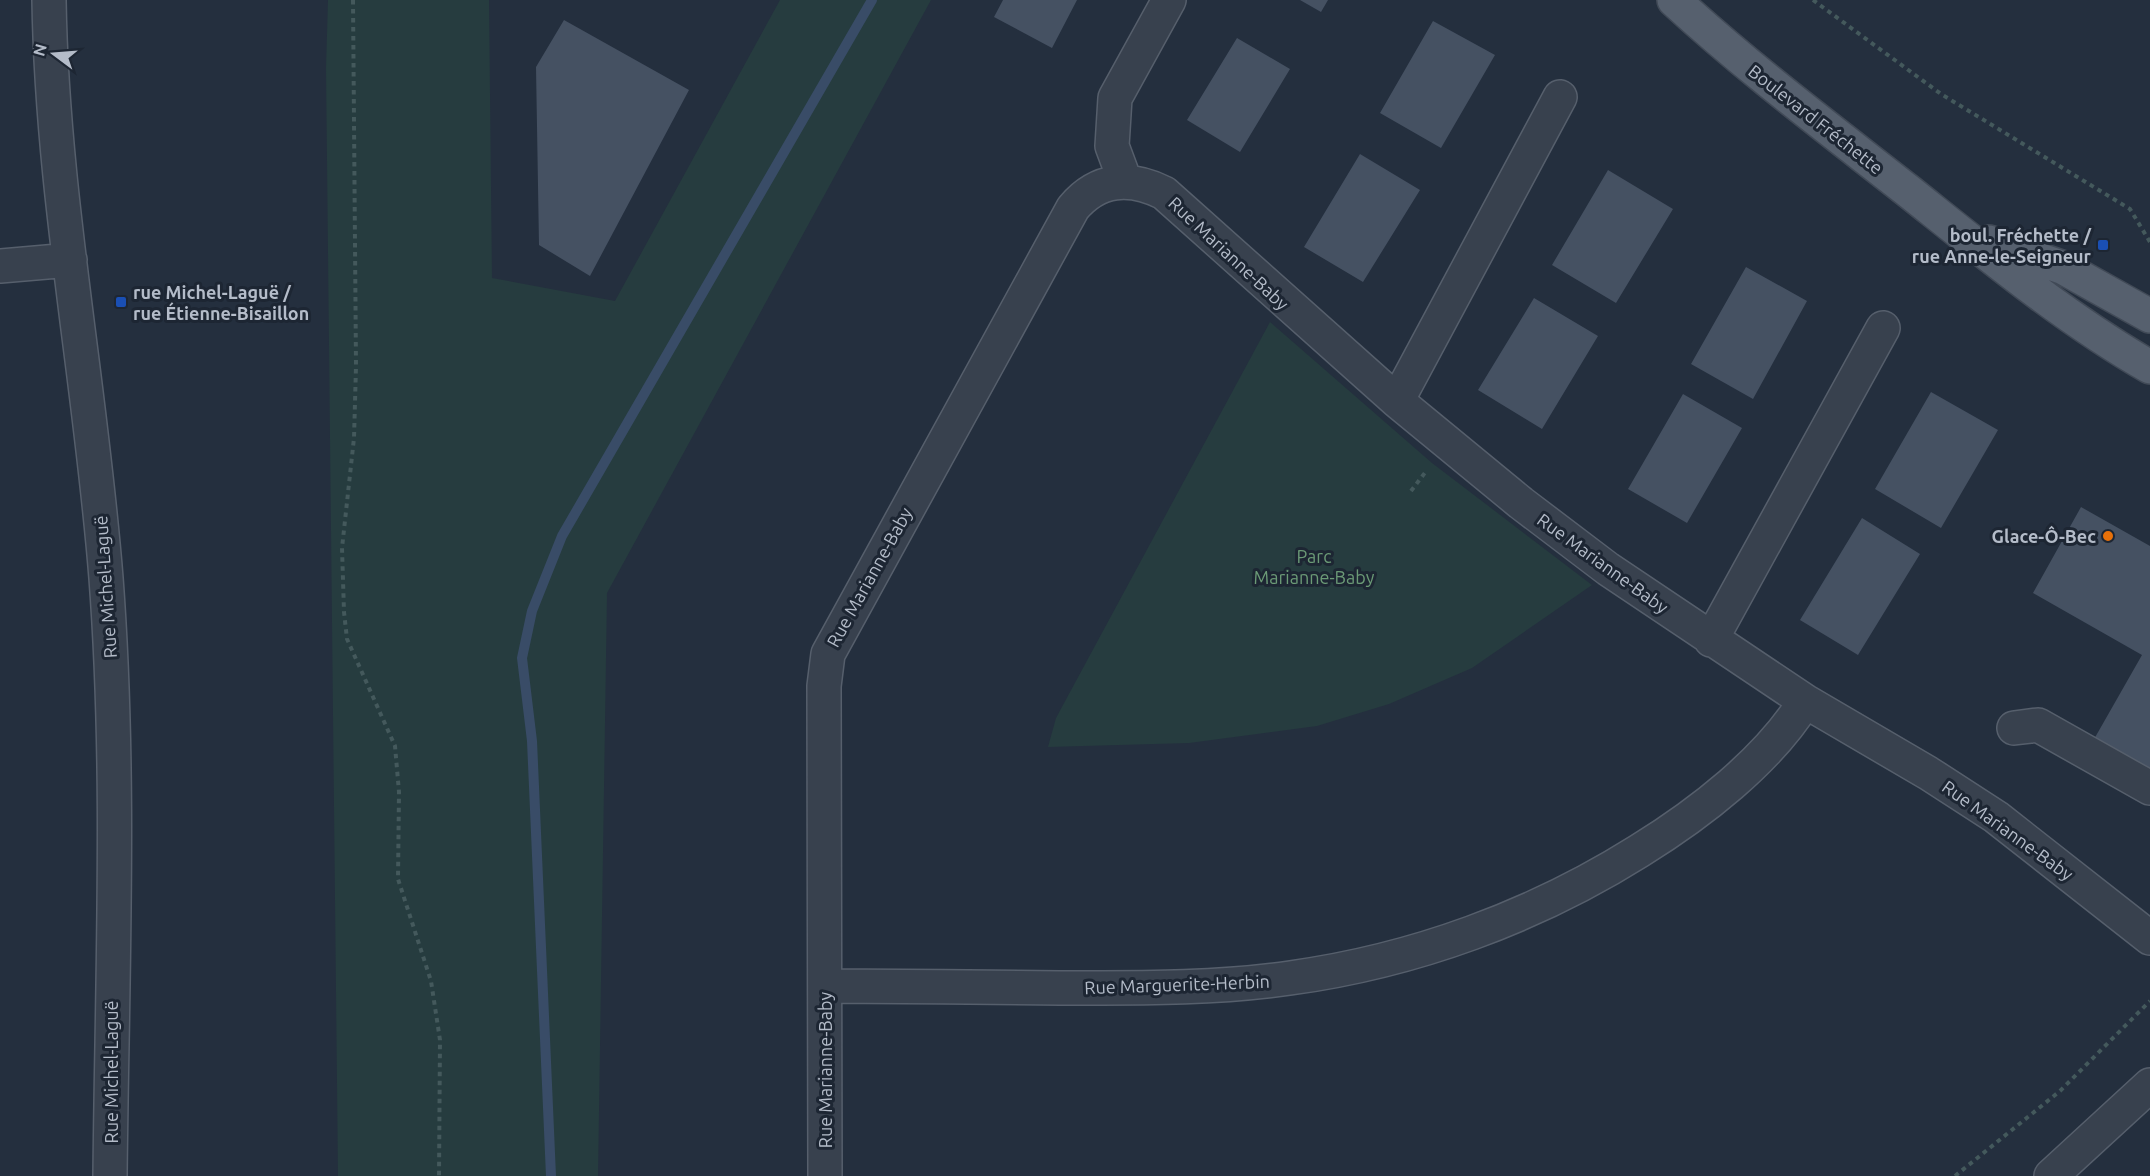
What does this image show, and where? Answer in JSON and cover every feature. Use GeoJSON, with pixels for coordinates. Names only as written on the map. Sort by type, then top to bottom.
{"type":"FeatureCollection","features":[{"type":"Feature","properties":{"kind":"main road","name":"Boulevard Fréchette"},"geometry":{"type":"LineString","coordinates":[[1674,0],[1729,50],[1962,233],[2061,309],[2150,367]]}},
{"type":"Feature","properties":{"kind":"main road","name":"Boulevard Fréchette"},"geometry":{"type":"LineString","coordinates":[[1962,233],[2064,268],[2150,316]]}},
{"type":"Feature","properties":{"kind":"street","name":"Rue Michel-Laguë"},"geometry":{"type":"LineString","coordinates":[[49,0],[56,133],[93,448],[113,682],[110,1176]]}},
{"type":"Feature","properties":{"kind":"street"},"geometry":{"type":"LineString","coordinates":[[1125,181],[1112,146],[1115,98],[1168,0]]}},
{"type":"Feature","properties":{"kind":"street"},"geometry":{"type":"LineString","coordinates":[[1397,401],[1560,97]]}},
{"type":"Feature","properties":{"kind":"street","name":"Rue Marianne-Baby"},"geometry":{"type":"LineString","coordinates":[[825,1176],[824,686],[828,654],[1073,208],[1099,186],[1125,181],[1152,187],[1177,202],[1290,309],[1397,401],[1521,503],[1608,569],[1805,701],[1986,811],[2150,938]]}},
{"type":"Feature","properties":{"kind":"street"},"geometry":{"type":"LineString","coordinates":[[0,266],[70,260]]}},
{"type":"Feature","properties":{"kind":"street"},"geometry":{"type":"LineString","coordinates":[[1711,640],[1883,328]]}},
{"type":"Feature","properties":{"kind":"street","name":"Rue Marguerite-Herbin"},"geometry":{"type":"LineString","coordinates":[[825,986],[1190,987],[1291,978],[1378,961],[1518,915],[1565,894],[1619,863],[1682,822],[1722,790],[1776,740],[1805,701]]}},
{"type":"Feature","properties":{"kind":"street"},"geometry":{"type":"LineString","coordinates":[[2014,728],[2038,725],[2150,788]]}},
{"type":"Feature","properties":{"kind":"street"},"geometry":{"type":"LineString","coordinates":[[2051,1176],[2150,1085]]}},
{"type":"Feature","properties":{"kind":"path"},"geometry":{"type":"LineString","coordinates":[[353,0],[356,366],[354,438],[342,548],[344,612],[348,639],[395,746],[399,792],[398,879],[435,999],[440,1040],[439,1176]]}},
{"type":"Feature","properties":{"kind":"path"},"geometry":{"type":"LineString","coordinates":[[1813,0],[1941,94],[2130,209],[2150,242]]}},
{"type":"Feature","properties":{"kind":"path"},"geometry":{"type":"LineString","coordinates":[[1955,1176],[2060,1091],[2150,1001]]}},
{"type":"Feature","properties":{"kind":"green space"},"geometry":{"type":"Polygon","coordinates":[[[328,0],[489,0],[492,278],[615,301],[780,0],[931,0],[607,593],[598,1176],[338,1176],[326,68],[328,0]]]}},
{"type":"Feature","properties":{"kind":"green space","name":"Parc Marianne-Baby"},"geometry":{"type":"Polygon","coordinates":[[[1270,322],[1432,463],[1592,585],[1472,668],[1389,704],[1317,726],[1189,743],[1048,747],[1056,718],[1270,322]]]}},
{"type":"Feature","properties":{"kind":"building"},"geometry":{"type":"Polygon","coordinates":[[[1003,0],[1077,0],[1052,48],[994,17],[1003,0]]]}},
{"type":"Feature","properties":{"kind":"building"},"geometry":{"type":"Polygon","coordinates":[[[1300,0],[1328,0],[1321,12],[1300,0]]]}},
{"type":"Feature","properties":{"kind":"building"},"geometry":{"type":"Polygon","coordinates":[[[564,20],[689,90],[590,276],[539,245],[536,67],[564,20]]]}},
{"type":"Feature","properties":{"kind":"building"},"geometry":{"type":"Polygon","coordinates":[[[1433,21],[1495,55],[1441,148],[1380,113],[1433,21]]]}},
{"type":"Feature","properties":{"kind":"building"},"geometry":{"type":"Polygon","coordinates":[[[1237,38],[1290,69],[1240,152],[1187,120],[1237,38]]]}},
{"type":"Feature","properties":{"kind":"building"},"geometry":{"type":"Polygon","coordinates":[[[1360,154],[1420,190],[1363,282],[1304,247],[1360,154]]]}},
{"type":"Feature","properties":{"kind":"building"},"geometry":{"type":"Polygon","coordinates":[[[1608,170],[1673,209],[1616,303],[1552,265],[1608,170]]]}},
{"type":"Feature","properties":{"kind":"building"},"geometry":{"type":"Polygon","coordinates":[[[1746,267],[1807,301],[1753,399],[1691,364],[1746,267]]]}},
{"type":"Feature","properties":{"kind":"building"},"geometry":{"type":"Polygon","coordinates":[[[1534,298],[1598,336],[1542,429],[1478,390],[1534,298]]]}},
{"type":"Feature","properties":{"kind":"building"},"geometry":{"type":"Polygon","coordinates":[[[1931,392],[1998,430],[1941,528],[1875,489],[1931,392]]]}},
{"type":"Feature","properties":{"kind":"building"},"geometry":{"type":"Polygon","coordinates":[[[1683,394],[1742,428],[1687,523],[1628,489],[1683,394]]]}},
{"type":"Feature","properties":{"kind":"building"},"geometry":{"type":"Polygon","coordinates":[[[2081,507],[2150,546],[2150,774],[2093,741],[2142,655],[2033,593],[2081,507]]]}},
{"type":"Feature","properties":{"kind":"building"},"geometry":{"type":"Polygon","coordinates":[[[1862,518],[1920,554],[1858,655],[1800,620],[1862,518]]]}},
{"type":"Feature","properties":{"kind":"waterway"},"geometry":{"type":"LineString","coordinates":[[551,1176],[532,741],[522,658],[532,611],[562,536],[872,0]]}},
{"type":"Feature","properties":{"kind":"place","name":"boul. Fréchette / rue Anne-le-Seigneur"},"geometry":{"type":"Point","coordinates":[2103,245]}},
{"type":"Feature","properties":{"kind":"place","name":"rue Michel-Laguë / rue Étienne-Bisaillon"},"geometry":{"type":"Point","coordinates":[121,302]}},
{"type":"Feature","properties":{"kind":"place","name":"Glace-Ô-Bec"},"geometry":{"type":"Point","coordinates":[2108,536]}}]}
